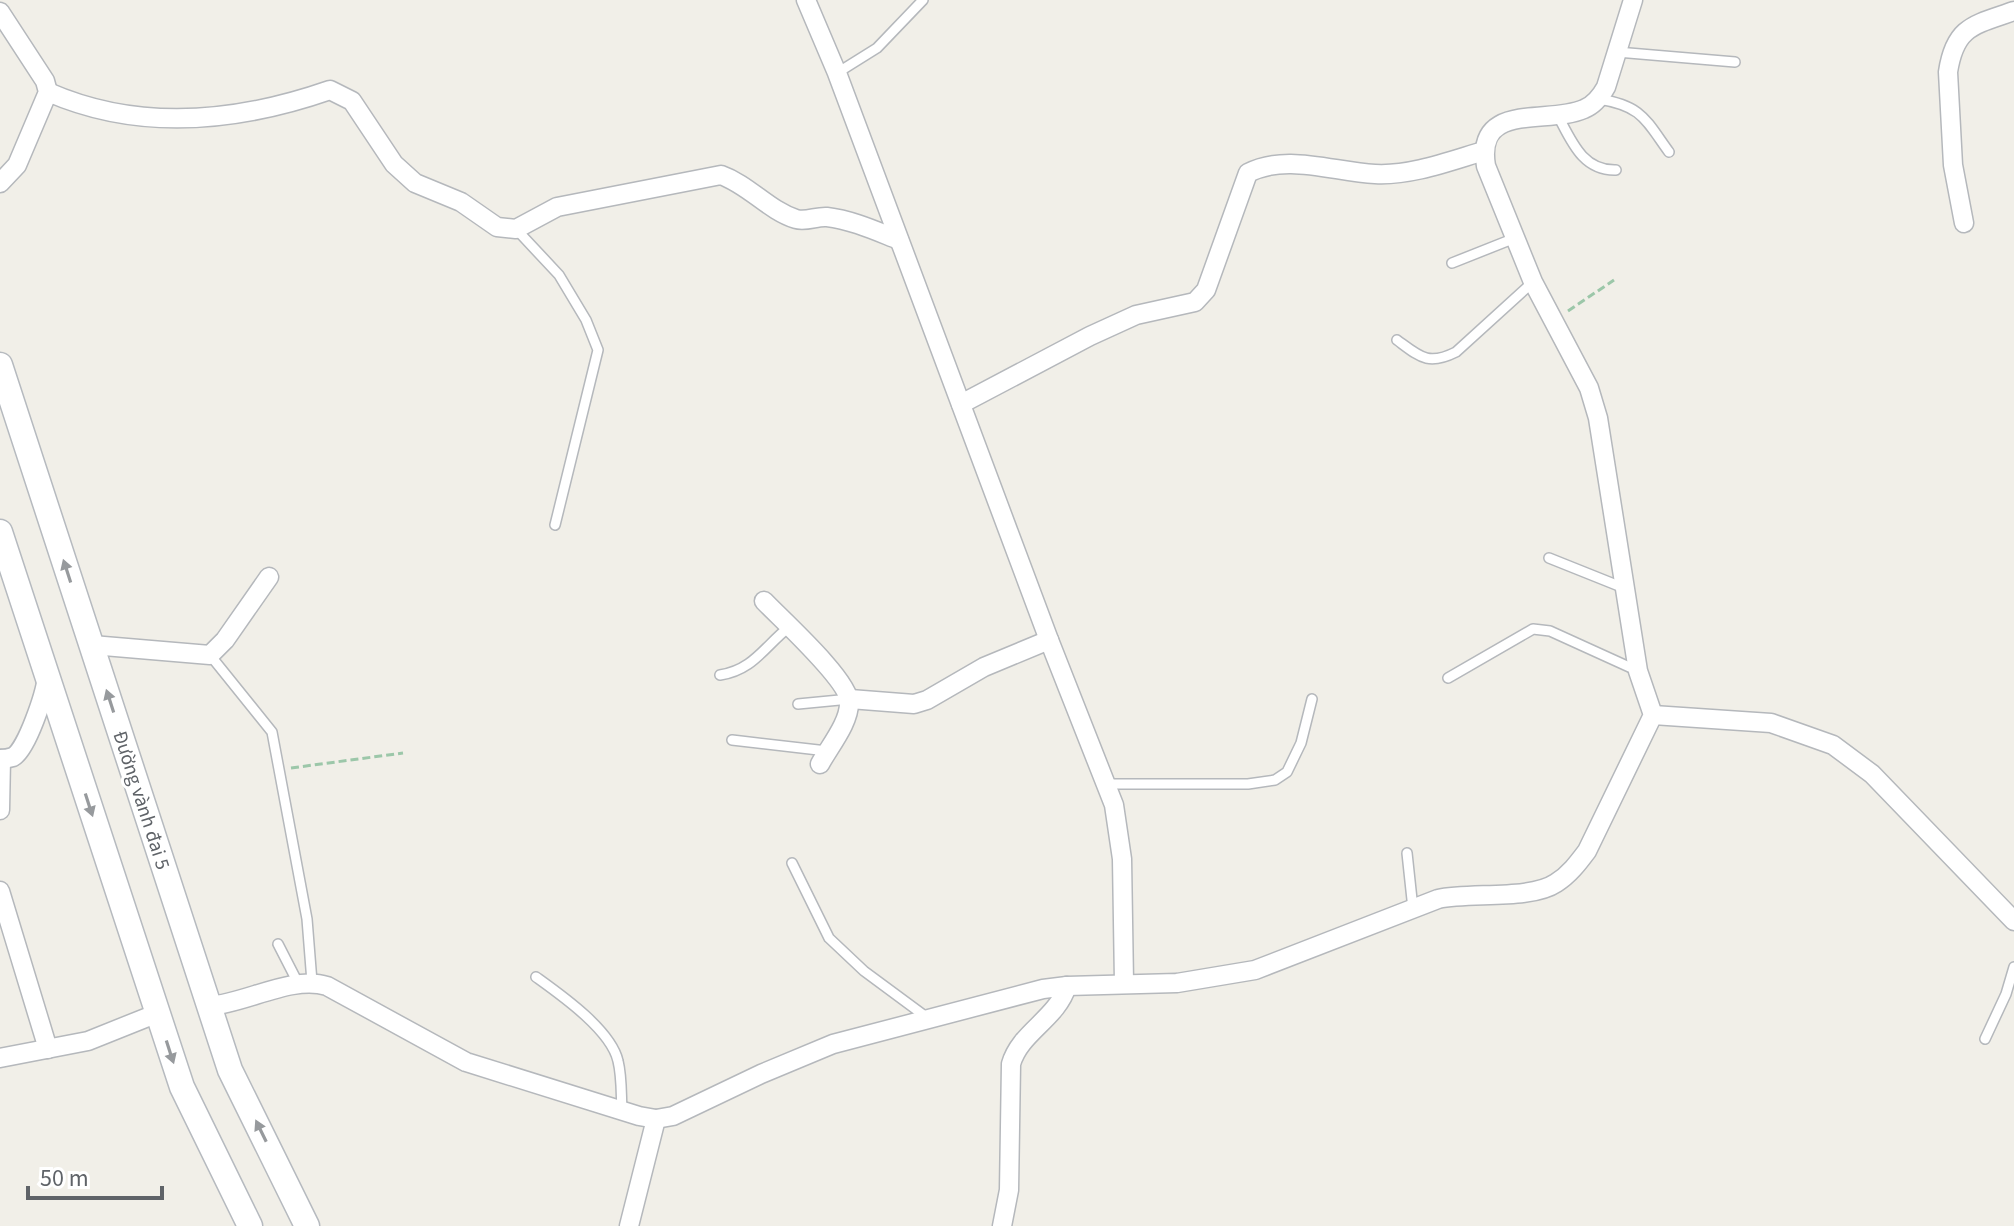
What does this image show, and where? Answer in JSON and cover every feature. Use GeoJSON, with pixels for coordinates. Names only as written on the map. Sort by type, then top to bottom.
{"type":"FeatureCollection","features":[{"type":"Feature","properties":{"kind":"main road","name":"Đường vành đai 5"},"geometry":{"type":"LineString","coordinates":[[0,365],[230,1070],[307,1226]]}},
{"type":"Feature","properties":{"kind":"main road"},"geometry":{"type":"LineString","coordinates":[[0,532],[182,1087],[250,1226]]}},
{"type":"Feature","properties":{"kind":"street"},"geometry":{"type":"LineString","coordinates":[[806,0],[837,73],[1114,805],[1120,831],[1124,983]]}},
{"type":"Feature","properties":{"kind":"street"},"geometry":{"type":"LineString","coordinates":[[209,1006],[239,1002],[305,982],[327,986],[466,1062],[656,1119],[673,1116],[833,1044],[1043,989],[1177,983],[1255,970],[1456,895],[1532,892],[1555,885],[1587,851],[1653,715],[1638,671],[1598,418],[1589,388],[1533,282],[1486,166],[1484,151],[1487,139],[1496,128],[1511,119],[1586,109],[1599,99],[1606,87],[1633,0]]}},
{"type":"Feature","properties":{"kind":"street"},"geometry":{"type":"LineString","coordinates":[[1964,223],[1953,165],[1950,60],[1963,32],[1972,25],[2014,11]]}},
{"type":"Feature","properties":{"kind":"street"},"geometry":{"type":"LineString","coordinates":[[0,12],[45,81],[48,92],[17,165],[0,183]]}},
{"type":"Feature","properties":{"kind":"street"},"geometry":{"type":"LineString","coordinates":[[48,92],[81,106],[148,118],[232,116],[289,104],[330,90],[352,101],[394,164],[415,183],[461,202],[497,227],[516,229],[557,207],[721,175],[738,181],[778,212],[800,220],[824,216],[899,240]]}},
{"type":"Feature","properties":{"kind":"street"},"geometry":{"type":"LineString","coordinates":[[961,404],[1136,315],[1195,302],[1206,290],[1248,173],[1263,165],[1308,165],[1378,174],[1412,170],[1484,151]]}},
{"type":"Feature","properties":{"kind":"street"},"geometry":{"type":"LineString","coordinates":[[92,645],[210,655],[225,640],[269,577]]}},
{"type":"Feature","properties":{"kind":"street"},"geometry":{"type":"LineString","coordinates":[[764,601],[834,673],[850,699],[848,713],[823,758]]}},
{"type":"Feature","properties":{"kind":"street"},"geometry":{"type":"LineString","coordinates":[[850,699],[914,704],[927,700],[984,667],[1049,640]]}},
{"type":"Feature","properties":{"kind":"street"},"geometry":{"type":"LineString","coordinates":[[0,810],[0,759],[12,758],[21,750],[45,692],[47,677]]}},
{"type":"Feature","properties":{"kind":"street"},"geometry":{"type":"LineString","coordinates":[[1653,715],[1771,723],[1833,745],[1872,774],[2014,921]]}},
{"type":"Feature","properties":{"kind":"street"},"geometry":{"type":"LineString","coordinates":[[0,891],[48,1049]]}},
{"type":"Feature","properties":{"kind":"street"},"geometry":{"type":"LineString","coordinates":[[1002,1226],[1009,1190],[1011,1064],[1022,1042],[1059,1006],[1067,986]]}},
{"type":"Feature","properties":{"kind":"street"},"geometry":{"type":"LineString","coordinates":[[0,1058],[88,1041],[158,1013]]}},
{"type":"Feature","properties":{"kind":"street"},"geometry":{"type":"LineString","coordinates":[[629,1226],[656,1119]]}},
{"type":"Feature","properties":{"kind":"lane"},"geometry":{"type":"LineString","coordinates":[[837,73],[877,48],[923,0]]}},
{"type":"Feature","properties":{"kind":"lane"},"geometry":{"type":"LineString","coordinates":[[1617,52],[1735,62]]}},
{"type":"Feature","properties":{"kind":"lane"},"geometry":{"type":"LineString","coordinates":[[1599,99],[1620,102],[1641,114],[1669,152]]}},
{"type":"Feature","properties":{"kind":"lane"},"geometry":{"type":"LineString","coordinates":[[1557,114],[1579,154],[1595,167],[1616,170]]}},
{"type":"Feature","properties":{"kind":"lane"},"geometry":{"type":"LineString","coordinates":[[516,229],[559,275],[586,320],[598,350],[555,525]]}},
{"type":"Feature","properties":{"kind":"lane"},"geometry":{"type":"LineString","coordinates":[[1452,263],[1515,238]]}},
{"type":"Feature","properties":{"kind":"lane"},"geometry":{"type":"LineString","coordinates":[[1397,340],[1421,358],[1443,358],[1456,352],[1533,282]]}},
{"type":"Feature","properties":{"kind":"lane"},"geometry":{"type":"LineString","coordinates":[[1549,558],[1624,588]]}},
{"type":"Feature","properties":{"kind":"lane"},"geometry":{"type":"LineString","coordinates":[[720,675],[736,673],[750,665],[768,644],[789,627]]}},
{"type":"Feature","properties":{"kind":"lane"},"geometry":{"type":"LineString","coordinates":[[1448,678],[1533,629],[1550,631],[1638,671]]}},
{"type":"Feature","properties":{"kind":"lane"},"geometry":{"type":"LineString","coordinates":[[210,655],[272,732],[307,919],[305,982]]}},
{"type":"Feature","properties":{"kind":"lane"},"geometry":{"type":"LineString","coordinates":[[798,704],[850,699]]}},
{"type":"Feature","properties":{"kind":"lane"},"geometry":{"type":"LineString","coordinates":[[1106,784],[1248,784],[1275,780],[1287,772],[1301,743],[1312,699]]}},
{"type":"Feature","properties":{"kind":"lane"},"geometry":{"type":"LineString","coordinates":[[732,740],[823,758]]}},
{"type":"Feature","properties":{"kind":"lane"},"geometry":{"type":"LineString","coordinates":[[1407,853],[1413,909]]}},
{"type":"Feature","properties":{"kind":"lane"},"geometry":{"type":"LineString","coordinates":[[792,863],[829,938],[864,971],[929,1019]]}},
{"type":"Feature","properties":{"kind":"lane"},"geometry":{"type":"LineString","coordinates":[[278,944],[305,982]]}},
{"type":"Feature","properties":{"kind":"lane"},"geometry":{"type":"LineString","coordinates":[[1985,1039],[2009,986],[2014,967]]}},
{"type":"Feature","properties":{"kind":"lane"},"geometry":{"type":"LineString","coordinates":[[536,977],[574,1004],[596,1025],[618,1059],[622,1111]]}},
{"type":"Feature","properties":{"kind":"path"},"geometry":{"type":"LineString","coordinates":[[1555,320],[1614,280]]}},
{"type":"Feature","properties":{"kind":"path"},"geometry":{"type":"LineString","coordinates":[[279,770],[403,753]]}}]}
